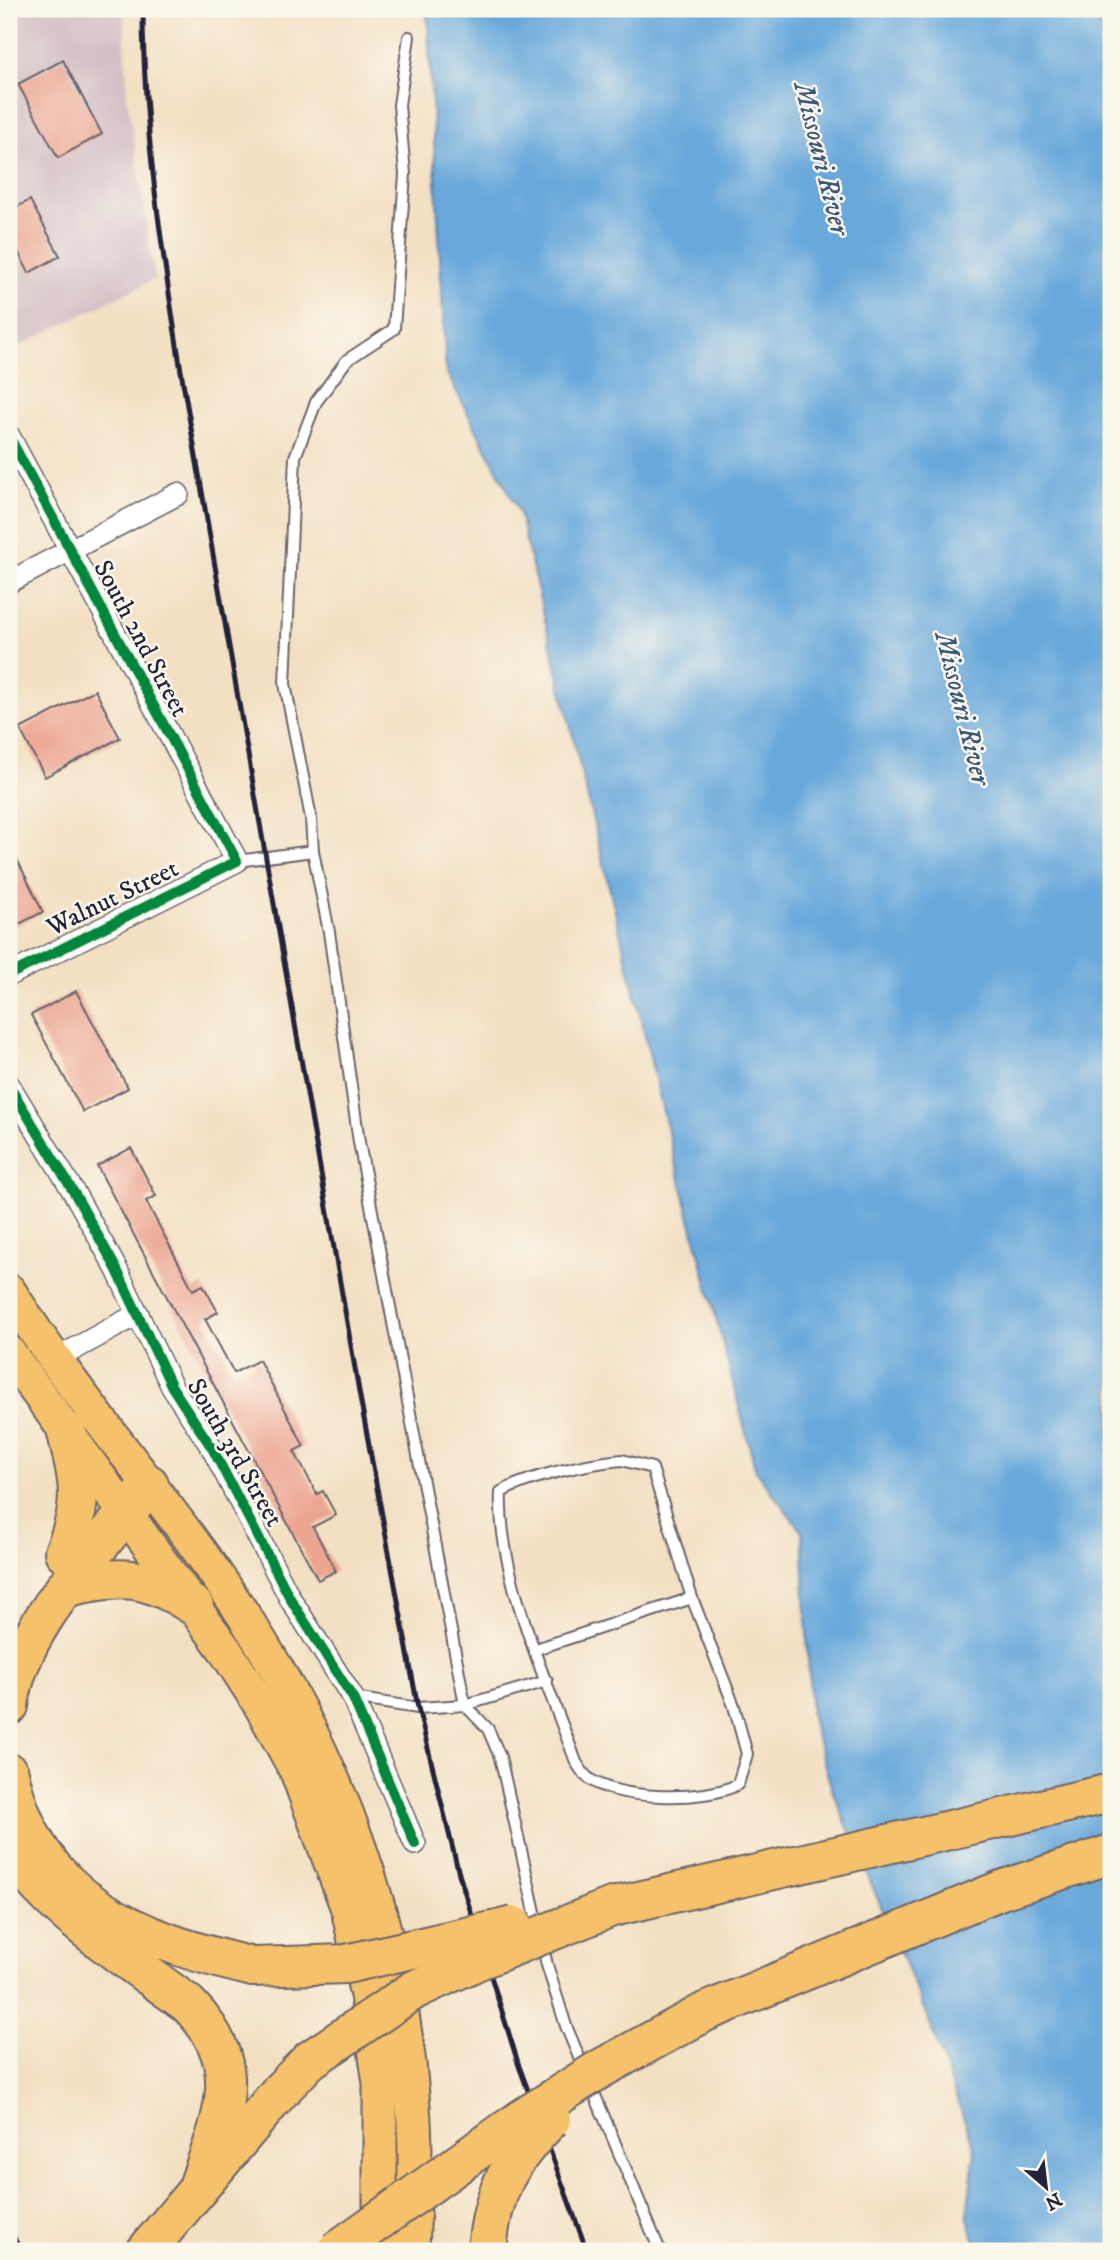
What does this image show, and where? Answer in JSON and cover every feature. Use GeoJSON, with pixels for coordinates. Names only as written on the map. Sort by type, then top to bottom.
{"type":"FeatureCollection","features":[{"type":"Feature","properties":{"kind":"highway"},"geometry":{"type":"LineString","coordinates":[[9,1706],[23,1655],[66,1569],[80,1489],[67,1433]]}},
{"type":"Feature","properties":{"kind":"highway"},"geometry":{"type":"LineString","coordinates":[[9,1630],[132,1500]]}},
{"type":"Feature","properties":{"kind":"highway"},"geometry":{"type":"LineString","coordinates":[[66,1569],[100,1579],[134,1579],[162,1585],[194,1606]]}},
{"type":"Feature","properties":{"kind":"highway"},"geometry":{"type":"LineString","coordinates":[[9,1773],[15,1803],[32,1841],[57,1875],[103,1913],[168,1943],[253,1967],[346,1964],[612,1907],[1111,1793]]}},
{"type":"Feature","properties":{"kind":"highway"},"geometry":{"type":"LineString","coordinates":[[9,1845],[18,1863],[47,1896],[188,2004],[208,2025],[226,2073],[226,2098],[198,2187]]}},
{"type":"Feature","properties":{"kind":"highway"},"geometry":{"type":"LineString","coordinates":[[336,2251],[520,2120],[600,2069],[730,2002],[1001,1890],[1111,1854]]}},
{"type":"Feature","properties":{"kind":"highway"},"geometry":{"type":"LineString","coordinates":[[146,2251],[281,2090],[310,2060],[414,1990],[479,1960],[612,1907]]}},
{"type":"Feature","properties":{"kind":"highway"},"geometry":{"type":"LineString","coordinates":[[487,2251],[489,2226],[499,2192],[517,2153],[600,2069]]}},
{"type":"Feature","properties":{"kind":"main road"},"geometry":{"type":"LineString","coordinates":[[9,1291],[56,1359],[132,1500],[194,1606],[261,1706],[297,1772],[348,1909],[367,1995],[380,2083],[380,2251]]}},
{"type":"Feature","properties":{"kind":"main road"},"geometry":{"type":"LineString","coordinates":[[9,1353],[67,1433],[247,1620],[297,1703],[331,1772],[360,1843],[383,1920],[404,2025],[413,2107],[412,2251]]}},
{"type":"Feature","properties":{"kind":"street","name":"South 2nd Street"},"geometry":{"type":"LineString","coordinates":[[9,436],[237,861]]}},
{"type":"Feature","properties":{"kind":"street"},"geometry":{"type":"LineString","coordinates":[[9,582],[178,494]]}},
{"type":"Feature","properties":{"kind":"street","name":"Walnut Street"},"geometry":{"type":"LineString","coordinates":[[9,975],[237,861]]}},
{"type":"Feature","properties":{"kind":"street","name":"South 3rd Street"},"geometry":{"type":"LineString","coordinates":[[9,1085],[76,1196],[138,1314],[172,1387],[212,1448],[292,1600],[353,1698],[415,1844]]}},
{"type":"Feature","properties":{"kind":"street"},"geometry":{"type":"LineString","coordinates":[[56,1359],[138,1314]]}},
{"type":"Feature","properties":{"kind":"lane"},"geometry":{"type":"LineString","coordinates":[[409,37],[398,105],[405,174],[394,329],[347,360],[316,402],[295,457],[285,684],[311,818],[313,851],[329,932],[359,1142],[465,1705],[488,1730],[500,1757],[547,1965],[566,2026],[660,2251]]}},
{"type":"Feature","properties":{"kind":"lane"},"geometry":{"type":"LineString","coordinates":[[237,861],[313,851]]}},
{"type":"Feature","properties":{"kind":"lane"},"geometry":{"type":"LineString","coordinates":[[622,1460],[652,1468],[692,1598],[734,1706],[747,1754],[738,1784],[726,1791],[683,1797],[638,1795],[587,1777],[576,1762],[512,1581],[500,1518],[501,1492],[513,1485],[587,1463],[622,1460]]}},
{"type":"Feature","properties":{"kind":"lane"},"geometry":{"type":"LineString","coordinates":[[536,1649],[692,1598]]}},
{"type":"Feature","properties":{"kind":"lane"},"geometry":{"type":"LineString","coordinates":[[353,1698],[418,1708],[465,1705],[547,1681]]}},
{"type":"Feature","properties":{"kind":"shaded area"},"geometry":{"type":"Polygon","coordinates":[[[9,9],[124,9],[127,94],[155,279],[9,351],[9,9]]]}},
{"type":"Feature","properties":{"kind":"water","name":"Missouri River"},"geometry":{"type":"Polygon","coordinates":[[[427,9],[1094,9],[1111,62],[1111,2251],[978,2251],[967,2215],[975,2150],[929,2021],[832,1790],[811,1718],[802,1532],[756,1471],[674,1157],[519,512],[446,371],[427,9]]]}},
{"type":"Feature","properties":{"kind":"building"},"geometry":{"type":"Polygon","coordinates":[[[63,60],[102,134],[58,158],[18,84],[63,60]]]}},
{"type":"Feature","properties":{"kind":"building"},"geometry":{"type":"Polygon","coordinates":[[[30,200],[60,256],[29,273],[9,234],[9,211],[30,200]]]}},
{"type":"Feature","properties":{"kind":"building"},"geometry":{"type":"Polygon","coordinates":[[[95,690],[120,738],[45,777],[20,729],[95,690]]]}},
{"type":"Feature","properties":{"kind":"building"},"geometry":{"type":"Polygon","coordinates":[[[9,843],[43,912],[9,929],[9,843]]]}},
{"type":"Feature","properties":{"kind":"building"},"geometry":{"type":"Polygon","coordinates":[[[76,991],[128,1088],[83,1112],[31,1015],[76,991]]]}},
{"type":"Feature","properties":{"kind":"building"},"geometry":{"type":"Polygon","coordinates":[[[131,1148],[156,1196],[146,1201],[193,1290],[203,1285],[218,1312],[205,1319],[234,1373],[259,1360],[304,1446],[294,1451],[317,1494],[323,1491],[336,1515],[313,1527],[336,1571],[318,1580],[97,1166],[131,1148]]]}},
{"type":"Feature","properties":{"kind":"railway"},"geometry":{"type":"LineString","coordinates":[[143,9],[150,145],[181,371],[360,1397],[418,1708],[459,1874],[519,2066],[587,2251]]}},
{"type":"Feature","properties":{"kind":"railway"},"geometry":{"type":"LineString","coordinates":[[9,2229],[21,2251]]}},
{"type":"Feature","properties":{"kind":"cycle path"},"geometry":{"type":"LineString","coordinates":[[9,436],[237,861],[9,975]]}},
{"type":"Feature","properties":{"kind":"cycle path"},"geometry":{"type":"LineString","coordinates":[[9,1085],[117,1270],[172,1387],[212,1448],[291,1600],[353,1698],[415,1844]]}}]}
